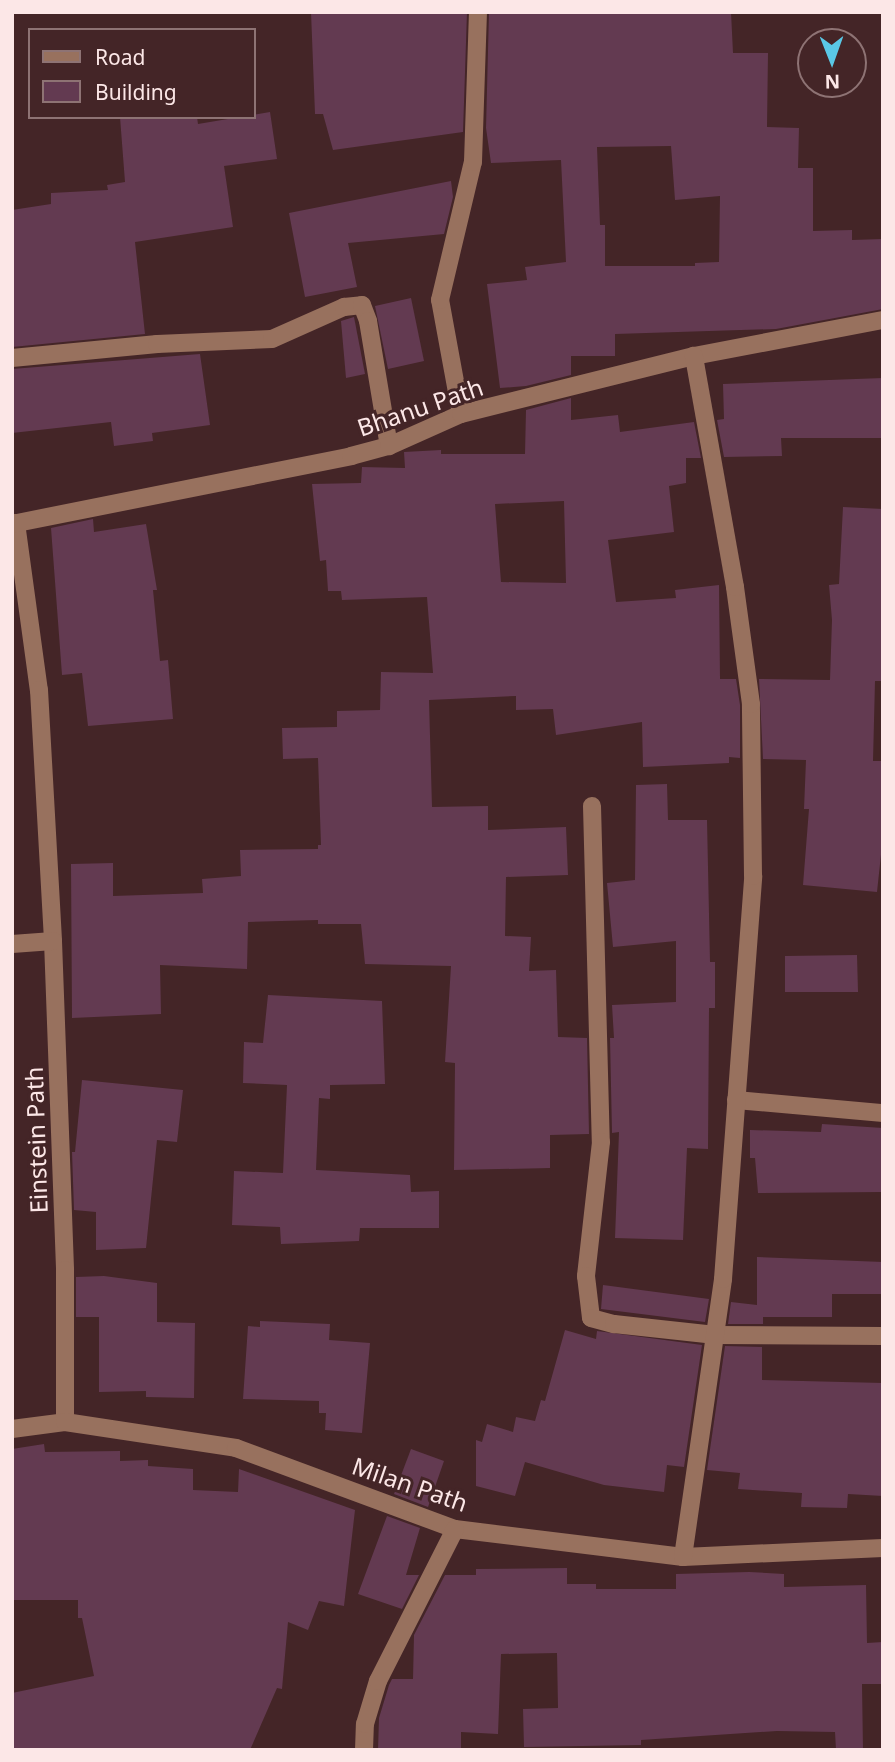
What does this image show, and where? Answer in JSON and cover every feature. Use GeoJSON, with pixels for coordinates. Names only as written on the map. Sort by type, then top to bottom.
{"type":"FeatureCollection","features":[{"type":"Feature","properties":{"kind":"street"},"geometry":{"type":"LineString","coordinates":[[461,414],[440,300],[473,162],[478,12]]}},
{"type":"Feature","properties":{"kind":"street"},"geometry":{"type":"LineString","coordinates":[[12,358],[157,344],[272,339],[344,307],[362,305],[368,321],[389,446]]}},
{"type":"Feature","properties":{"kind":"street","name":"Bhanu Path"},"geometry":{"type":"LineString","coordinates":[[14,523],[338,459],[389,446],[461,414],[694,356],[883,320]]}},
{"type":"Feature","properties":{"kind":"street"},"geometry":{"type":"LineString","coordinates":[[683,1557],[723,1279],[753,876],[751,704],[735,587],[694,356]]}},
{"type":"Feature","properties":{"kind":"street","name":"Einstein Path"},"geometry":{"type":"LineString","coordinates":[[14,523],[39,690],[53,941],[65,1270],[65,1422]]}},
{"type":"Feature","properties":{"kind":"street"},"geometry":{"type":"LineString","coordinates":[[592,806],[601,1142],[586,1276],[591,1318],[614,1324],[715,1335],[883,1336]]}},
{"type":"Feature","properties":{"kind":"street"},"geometry":{"type":"LineString","coordinates":[[12,944],[53,941]]}},
{"type":"Feature","properties":{"kind":"street"},"geometry":{"type":"LineString","coordinates":[[736,1100],[883,1113]]}},
{"type":"Feature","properties":{"kind":"street","name":"Milan Path"},"geometry":{"type":"LineString","coordinates":[[12,1429],[65,1422],[236,1448],[455,1529],[683,1557],[883,1548]]}},
{"type":"Feature","properties":{"kind":"street"},"geometry":{"type":"LineString","coordinates":[[364,1750],[365,1724],[379,1681],[455,1529]]}},
{"type":"Feature","properties":{"kind":"building"},"geometry":{"type":"Polygon","coordinates":[[[311,12],[467,12],[463,132],[333,150],[323,114],[315,114],[311,12]]]}},
{"type":"Feature","properties":{"kind":"building"},"geometry":{"type":"Polygon","coordinates":[[[489,12],[731,12],[733,53],[768,53],[767,127],[799,128],[798,168],[813,168],[813,231],[852,230],[852,240],[883,239],[883,309],[776,329],[615,334],[615,356],[571,356],[571,375],[526,386],[500,388],[487,284],[527,280],[525,267],[566,262],[561,160],[491,163],[486,128],[489,12]],[[671,146],[597,147],[600,225],[605,225],[605,266],[695,266],[695,263],[719,262],[720,196],[675,200],[671,146]]]}},
{"type":"Feature","properties":{"kind":"building"},"geometry":{"type":"Polygon","coordinates":[[[270,112],[277,159],[224,166],[233,227],[135,242],[145,334],[12,347],[12,210],[51,204],[51,193],[108,190],[107,185],[125,182],[120,119],[197,119],[198,124],[228,119],[256,119],[256,114],[270,112]]]}},
{"type":"Feature","properties":{"kind":"building"},"geometry":{"type":"Polygon","coordinates":[[[451,181],[453,197],[444,234],[348,243],[357,287],[305,297],[289,213],[451,181]]]}},
{"type":"Feature","properties":{"kind":"building"},"geometry":{"type":"Polygon","coordinates":[[[411,298],[424,361],[388,369],[375,306],[411,298]]]}},
{"type":"Feature","properties":{"kind":"building"},"geometry":{"type":"Polygon","coordinates":[[[354,317],[365,374],[346,378],[341,321],[354,317]]]}},
{"type":"Feature","properties":{"kind":"building"},"geometry":{"type":"Polygon","coordinates":[[[200,354],[210,425],[152,433],[153,441],[114,446],[111,422],[12,433],[12,369],[200,354]]]}},
{"type":"Feature","properties":{"kind":"building"},"geometry":{"type":"Polygon","coordinates":[[[883,378],[883,438],[781,438],[782,456],[724,457],[717,420],[724,419],[723,384],[883,378]]]}},
{"type":"Feature","properties":{"kind":"building"},"geometry":{"type":"Polygon","coordinates":[[[571,398],[571,420],[618,415],[620,432],[694,422],[701,458],[686,458],[686,483],[669,486],[674,532],[608,540],[616,602],[676,598],[675,590],[719,585],[720,679],[736,679],[740,705],[740,758],[729,757],[729,763],[643,767],[642,722],[556,735],[553,709],[516,710],[516,696],[429,700],[432,807],[488,806],[488,830],[566,827],[568,875],[506,877],[505,936],[531,937],[529,971],[556,970],[558,1037],[587,1038],[589,1134],[550,1135],[550,1168],[454,1170],[455,1063],[445,1062],[451,966],[365,964],[361,924],[318,924],[318,920],[248,922],[247,969],[160,965],[161,1014],[72,1018],[71,864],[113,863],[113,896],[203,893],[202,879],[241,876],[240,850],[318,849],[318,845],[321,845],[318,758],[283,759],[282,728],[337,727],[337,711],[380,710],[381,672],[433,673],[427,597],[342,600],[341,591],[328,591],[326,560],[320,561],[312,484],[361,483],[362,467],[405,468],[404,452],[441,450],[441,454],[525,454],[526,410],[571,398]],[[564,501],[495,504],[501,582],[566,583],[564,501]]]}},
{"type":"Feature","properties":{"kind":"building"},"geometry":{"type":"Polygon","coordinates":[[[843,507],[883,509],[883,681],[875,681],[873,761],[883,761],[883,836],[877,892],[803,885],[809,809],[804,809],[806,760],[763,759],[759,679],[830,680],[832,620],[829,585],[839,584],[843,507]]]}},
{"type":"Feature","properties":{"kind":"building"},"geometry":{"type":"Polygon","coordinates":[[[93,519],[94,532],[146,524],[157,590],[153,590],[160,661],[168,660],[173,719],[88,726],[82,673],[62,675],[51,528],[93,519]]]}},
{"type":"Feature","properties":{"kind":"building"},"geometry":{"type":"Polygon","coordinates":[[[667,784],[668,820],[707,820],[710,962],[715,962],[715,1008],[709,1008],[708,1149],[687,1148],[683,1240],[615,1238],[619,1132],[612,1133],[612,1005],[676,1002],[676,941],[613,947],[607,883],[635,880],[636,785],[667,784]]]}},
{"type":"Feature","properties":{"kind":"building"},"geometry":{"type":"Polygon","coordinates":[[[857,955],[858,992],[785,992],[785,956],[857,955]]]}},
{"type":"Feature","properties":{"kind":"building"},"geometry":{"type":"Polygon","coordinates":[[[268,995],[382,1001],[385,1084],[330,1085],[330,1099],[319,1098],[316,1170],[410,1175],[411,1192],[439,1191],[439,1228],[360,1228],[359,1241],[281,1244],[280,1227],[232,1225],[234,1171],[283,1173],[287,1085],[243,1083],[244,1042],[263,1043],[268,995]]]}},
{"type":"Feature","properties":{"kind":"building"},"geometry":{"type":"Polygon","coordinates":[[[82,1080],[183,1090],[177,1142],[157,1140],[146,1248],[96,1250],[96,1212],[74,1210],[72,1152],[75,1152],[82,1080]]]}},
{"type":"Feature","properties":{"kind":"building"},"geometry":{"type":"Polygon","coordinates":[[[822,1124],[883,1128],[883,1192],[758,1193],[755,1158],[750,1158],[750,1130],[821,1132],[822,1124]]]}},
{"type":"Feature","properties":{"kind":"building"},"geometry":{"type":"Polygon","coordinates":[[[757,1257],[883,1262],[883,1294],[832,1294],[832,1317],[763,1317],[763,1324],[728,1324],[731,1302],[757,1305],[757,1257]]]}},
{"type":"Feature","properties":{"kind":"building"},"geometry":{"type":"Polygon","coordinates":[[[104,1276],[157,1283],[157,1322],[195,1323],[194,1398],[146,1397],[146,1391],[99,1392],[99,1317],[76,1317],[76,1277],[104,1276]]]}},
{"type":"Feature","properties":{"kind":"building"},"geometry":{"type":"Polygon","coordinates":[[[603,1285],[709,1299],[705,1322],[601,1309],[603,1285]]]}},
{"type":"Feature","properties":{"kind":"building"},"geometry":{"type":"Polygon","coordinates":[[[260,1321],[330,1324],[329,1340],[370,1343],[362,1433],[325,1430],[326,1413],[319,1413],[319,1401],[243,1399],[248,1326],[260,1327],[260,1321]]]}},
{"type":"Feature","properties":{"kind":"building"},"geometry":{"type":"Polygon","coordinates":[[[565,1330],[596,1339],[597,1331],[702,1345],[684,1467],[667,1465],[664,1492],[604,1485],[525,1462],[515,1496],[476,1486],[476,1440],[482,1442],[487,1424],[513,1432],[516,1417],[535,1421],[541,1400],[545,1401],[565,1330]]]}},
{"type":"Feature","properties":{"kind":"building"},"geometry":{"type":"Polygon","coordinates":[[[725,1346],[762,1347],[762,1380],[883,1383],[883,1496],[848,1494],[847,1508],[801,1507],[802,1493],[738,1489],[740,1473],[707,1470],[725,1346]]]}},
{"type":"Feature","properties":{"kind":"building"},"geometry":{"type":"Polygon","coordinates":[[[44,1444],[45,1452],[120,1451],[120,1461],[148,1460],[148,1466],[193,1469],[193,1490],[238,1492],[239,1469],[355,1510],[344,1606],[319,1601],[308,1630],[288,1622],[282,1689],[277,1688],[250,1750],[12,1750],[12,1693],[94,1676],[82,1618],[78,1618],[78,1600],[12,1600],[12,1449],[44,1444]]]}},
{"type":"Feature","properties":{"kind":"building"},"geometry":{"type":"Polygon","coordinates":[[[411,1449],[444,1461],[428,1507],[394,1494],[411,1449]]]}},
{"type":"Feature","properties":{"kind":"building"},"geometry":{"type":"Polygon","coordinates":[[[387,1516],[420,1528],[406,1575],[419,1575],[402,1609],[358,1594],[387,1516]]]}},
{"type":"Feature","properties":{"kind":"building"},"geometry":{"type":"Polygon","coordinates":[[[567,1568],[567,1584],[596,1584],[596,1589],[676,1589],[676,1574],[749,1572],[784,1574],[784,1587],[866,1585],[867,1643],[883,1642],[883,1684],[862,1684],[863,1750],[836,1750],[835,1732],[777,1731],[641,1740],[641,1745],[524,1747],[523,1709],[558,1708],[557,1653],[501,1654],[498,1734],[461,1732],[461,1750],[378,1750],[379,1718],[389,1685],[392,1679],[413,1679],[414,1635],[445,1575],[476,1575],[476,1569],[567,1568]]]}}]}
